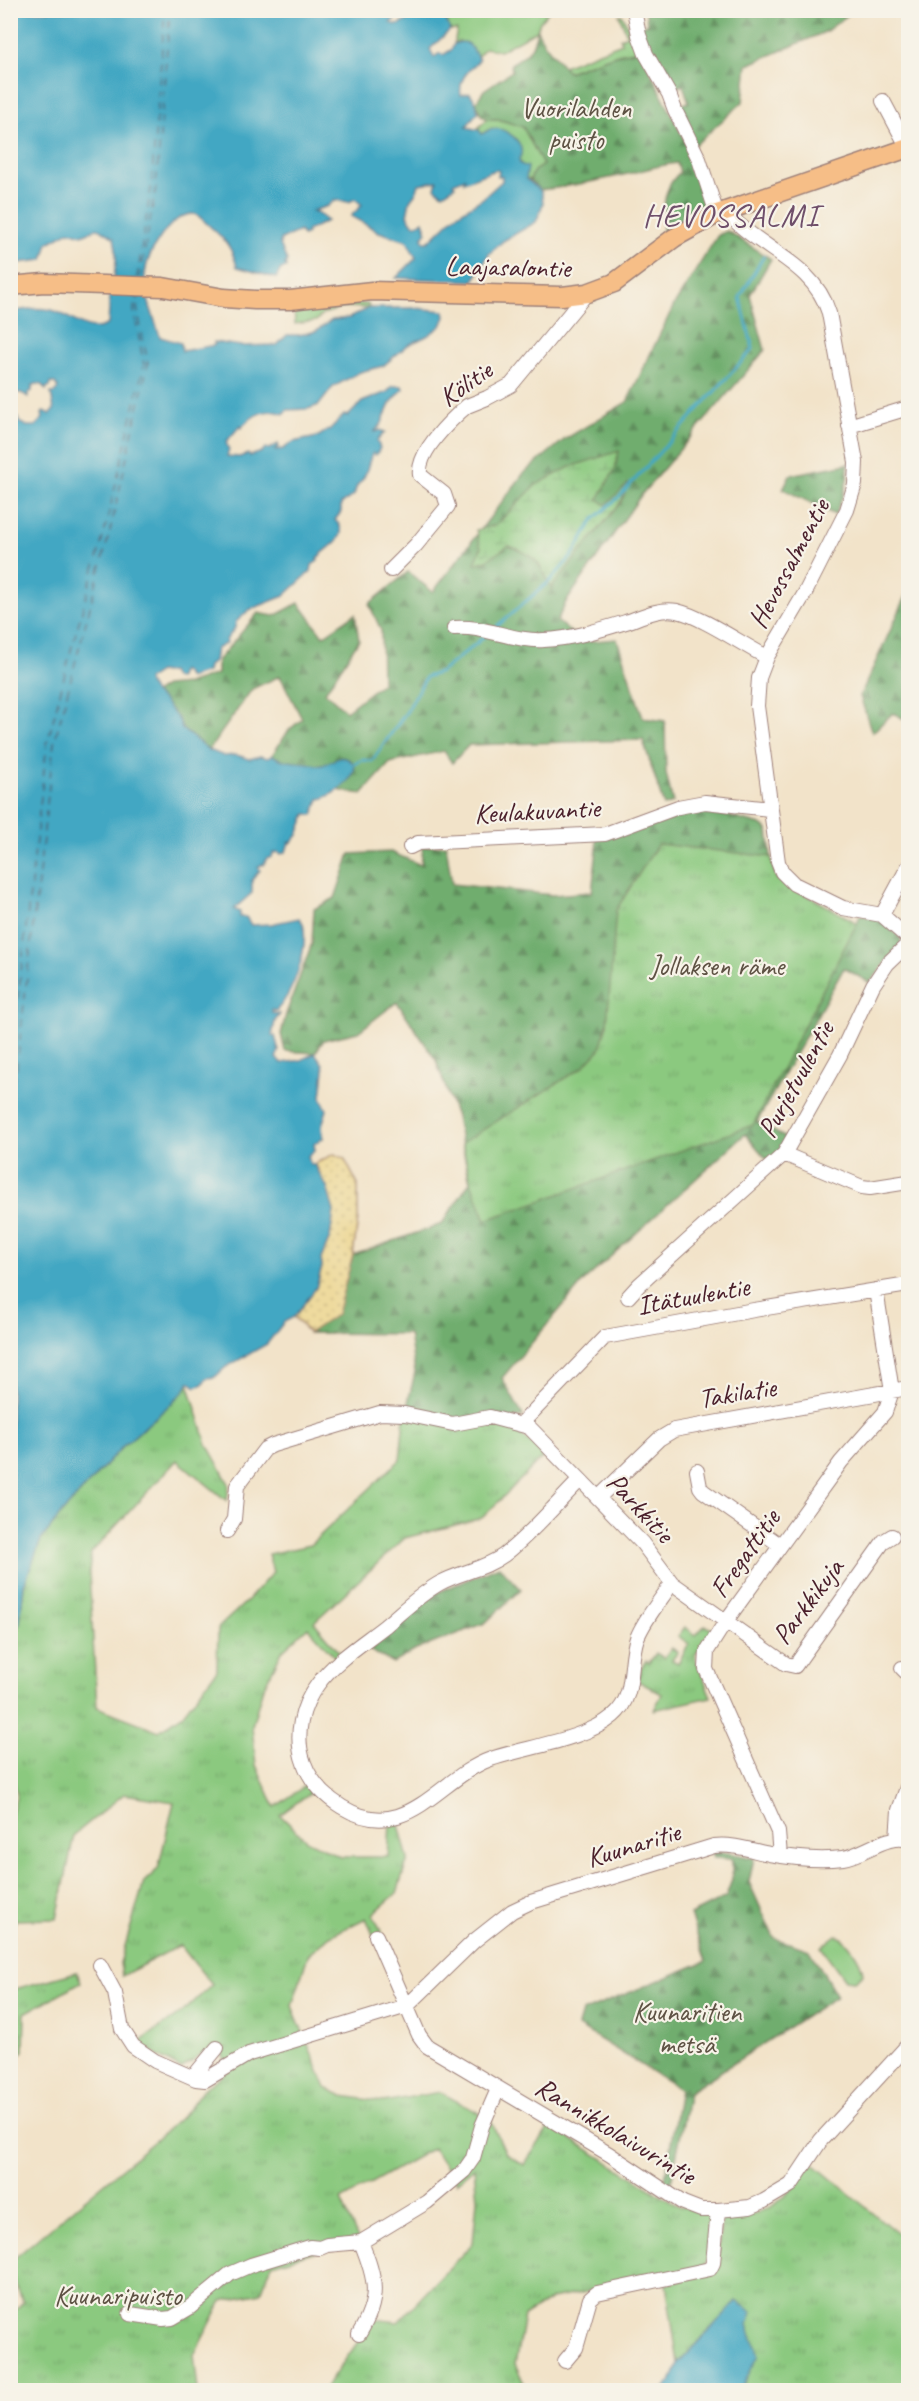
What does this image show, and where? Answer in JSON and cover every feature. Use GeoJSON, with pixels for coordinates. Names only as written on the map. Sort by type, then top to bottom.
{"type":"FeatureCollection","features":[{"type":"Feature","properties":{"kind":"main road","name":"Laajasalontie"},"geometry":{"type":"LineString","coordinates":[[10,286],[36,283],[82,283],[147,286],[174,288],[224,298],[255,300],[290,300],[372,291],[562,296],[587,293],[614,283],[674,238],[721,213],[908,148]]}},
{"type":"Feature","properties":{"kind":"street"},"geometry":{"type":"LineString","coordinates":[[634,10],[646,54],[669,94],[721,213]]}},
{"type":"Feature","properties":{"kind":"street"},"geometry":{"type":"LineString","coordinates":[[883,101],[908,148]]}},
{"type":"Feature","properties":{"kind":"street","name":"Hevossalmentie"},"geometry":{"type":"LineString","coordinates":[[721,213],[805,273],[821,293],[829,313],[856,471],[850,502],[810,584],[767,657],[759,678],[757,706],[778,862],[787,878],[800,887],[843,908],[882,915]]}},
{"type":"Feature","properties":{"kind":"street","name":"Kölitie"},"geometry":{"type":"LineString","coordinates":[[391,570],[416,545],[448,506],[444,494],[420,475],[419,464],[423,455],[460,412],[511,385],[587,293]]}},
{"type":"Feature","properties":{"kind":"street"},"geometry":{"type":"LineString","coordinates":[[849,426],[909,408]]}},
{"type":"Feature","properties":{"kind":"street"},"geometry":{"type":"LineString","coordinates":[[454,628],[471,628],[517,639],[548,640],[606,627],[655,612],[676,611],[693,617],[767,657]]}},
{"type":"Feature","properties":{"kind":"street","name":"Keulakuvantie"},"geometry":{"type":"LineString","coordinates":[[410,847],[418,843],[605,834],[678,807],[705,801],[770,809]]}},
{"type":"Feature","properties":{"kind":"street"},"geometry":{"type":"LineString","coordinates":[[909,867],[882,915],[909,938]]}},
{"type":"Feature","properties":{"kind":"street","name":"Purjetuulentie"},"geometry":{"type":"LineString","coordinates":[[628,1298],[639,1285],[784,1154],[840,1055],[873,985],[887,964],[909,944]]}},
{"type":"Feature","properties":{"kind":"street"},"geometry":{"type":"LineString","coordinates":[[784,1154],[862,1187],[909,1182]]}},
{"type":"Feature","properties":{"kind":"street","name":"Itätuulentie"},"geometry":{"type":"LineString","coordinates":[[522,1424],[605,1337],[909,1285]]}},
{"type":"Feature","properties":{"kind":"street"},"geometry":{"type":"LineString","coordinates":[[876,1290],[892,1390]]}},
{"type":"Feature","properties":{"kind":"street","name":"Takilatie"},"geometry":{"type":"LineString","coordinates":[[598,1498],[658,1439],[674,1430],[909,1388]]}},
{"type":"Feature","properties":{"kind":"street","name":"Fregattitie"},"geometry":{"type":"LineString","coordinates":[[780,1856],[778,1832],[706,1669],[707,1651],[726,1621],[841,1462],[885,1412],[892,1390]]}},
{"type":"Feature","properties":{"kind":"street"},"geometry":{"type":"LineString","coordinates":[[227,1531],[234,1519],[237,1486],[266,1449],[273,1445],[380,1413],[405,1414],[453,1424],[490,1417],[511,1424],[522,1424]]}},
{"type":"Feature","properties":{"kind":"street","name":"Parkkitie"},"geometry":{"type":"LineString","coordinates":[[522,1424],[529,1427],[654,1555],[672,1582],[726,1621]]}},
{"type":"Feature","properties":{"kind":"street"},"geometry":{"type":"LineString","coordinates":[[697,1471],[703,1491],[780,1545]]}},
{"type":"Feature","properties":{"kind":"street"},"geometry":{"type":"LineString","coordinates":[[580,1480],[503,1556],[431,1588],[318,1683],[303,1710],[299,1726],[302,1758],[314,1783],[324,1794],[349,1811],[370,1817],[394,1816],[422,1806],[476,1766],[603,1723],[614,1716],[627,1695],[638,1637],[672,1582]]}},
{"type":"Feature","properties":{"kind":"street","name":"Parkkikuja"},"geometry":{"type":"LineString","coordinates":[[726,1621],[786,1664],[795,1666],[884,1541],[892,1536]]}},
{"type":"Feature","properties":{"kind":"street"},"geometry":{"type":"LineString","coordinates":[[903,1840],[899,1810],[909,1785]]}},
{"type":"Feature","properties":{"kind":"street","name":"Kuunaritie"},"geometry":{"type":"LineString","coordinates":[[407,2006],[474,1941],[512,1911],[531,1902],[714,1846],[727,1844],[780,1856],[840,1859],[903,1840]]}},
{"type":"Feature","properties":{"kind":"street","name":"Rannikkolaivurintie"},"geometry":{"type":"LineString","coordinates":[[376,1936],[419,2035],[427,2046],[609,2154],[683,2203],[701,2210],[750,2207],[791,2185],[821,2140],[909,2044]]}},
{"type":"Feature","properties":{"kind":"street"},"geometry":{"type":"LineString","coordinates":[[100,1965],[115,1993],[122,2029],[133,2046],[155,2061],[196,2079],[210,2079],[237,2059],[249,2054],[407,2006]]}},
{"type":"Feature","properties":{"kind":"street"},"geometry":{"type":"LineString","coordinates":[[205,2080],[198,2071],[217,2048]]}},
{"type":"Feature","properties":{"kind":"street"},"geometry":{"type":"LineString","coordinates":[[130,2314],[163,2319],[172,2318],[189,2308],[219,2281],[251,2265],[310,2247],[361,2242],[427,2202],[464,2171],[473,2158],[482,2126],[498,2089]]}},
{"type":"Feature","properties":{"kind":"street"},"geometry":{"type":"LineString","coordinates":[[565,2361],[576,2348],[590,2298],[597,2293],[710,2270],[713,2263],[718,2210]]}},
{"type":"Feature","properties":{"kind":"street"},"geometry":{"type":"LineString","coordinates":[[358,2334],[370,2313],[374,2297],[372,2268],[361,2242]]}},
{"type":"Feature","properties":{"kind":"green space"},"geometry":{"type":"Polygon","coordinates":[[[429,11],[549,11],[537,30],[500,51],[485,48],[478,56],[459,41],[454,44],[457,30],[450,30],[447,20],[431,15],[429,11]]]}},
{"type":"Feature","properties":{"kind":"green space","name":"Vuorilahden puisto"},"geometry":{"type":"Polygon","coordinates":[[[646,11],[853,11],[825,32],[747,65],[743,102],[695,145],[678,106],[689,102],[683,85],[672,89],[649,52],[640,25],[647,25],[646,11]]]}},
{"type":"Feature","properties":{"kind":"green space"},"geometry":{"type":"Polygon","coordinates":[[[619,15],[622,15],[640,50],[618,54],[568,72],[563,66],[622,43],[620,38],[627,35],[619,15]]]}},
{"type":"Feature","properties":{"kind":"green space","name":"Vuorilahden puisto"},"geometry":{"type":"Polygon","coordinates":[[[537,30],[546,46],[568,72],[618,54],[640,50],[698,168],[694,174],[706,203],[684,212],[681,220],[662,235],[666,194],[673,179],[680,172],[677,163],[552,189],[540,190],[530,180],[534,171],[543,165],[523,127],[498,119],[487,119],[481,115],[476,102],[484,90],[512,71],[511,64],[529,51],[537,30]]]}},
{"type":"Feature","properties":{"kind":"green space"},"geometry":{"type":"Polygon","coordinates":[[[487,119],[498,119],[523,127],[543,165],[534,171],[530,180],[526,179],[510,141],[499,130],[492,128],[482,134],[477,129],[487,119]]]}},
{"type":"Feature","properties":{"kind":"green space"},"geometry":{"type":"Polygon","coordinates":[[[727,231],[771,259],[750,295],[765,350],[642,494],[566,602],[557,621],[583,642],[617,639],[643,718],[665,721],[666,773],[673,803],[664,806],[643,740],[469,745],[452,763],[444,751],[390,763],[362,794],[337,790],[350,779],[354,769],[354,764],[342,757],[324,765],[316,765],[283,762],[272,755],[289,730],[302,719],[280,676],[252,689],[209,750],[182,729],[179,720],[164,701],[154,693],[165,686],[187,684],[217,674],[217,661],[258,613],[274,616],[299,603],[323,636],[355,614],[359,640],[325,692],[346,711],[382,683],[381,630],[369,604],[408,572],[433,592],[524,473],[565,439],[627,402],[674,305],[718,235],[727,231]]]}},
{"type":"Feature","properties":{"kind":"green space"},"geometry":{"type":"Polygon","coordinates":[[[343,303],[368,304],[369,308],[345,307],[323,314],[316,321],[295,324],[294,309],[343,303]]]}},
{"type":"Feature","properties":{"kind":"green space"},"geometry":{"type":"Polygon","coordinates":[[[619,451],[615,469],[598,499],[606,505],[629,483],[621,502],[551,588],[544,572],[530,556],[508,546],[487,560],[475,564],[481,548],[476,530],[496,525],[536,485],[570,467],[619,451]]]}},
{"type":"Feature","properties":{"kind":"green space"},"geometry":{"type":"Polygon","coordinates":[[[848,464],[846,484],[835,515],[783,489],[790,475],[848,464]]]}},
{"type":"Feature","properties":{"kind":"green space"},"geometry":{"type":"Polygon","coordinates":[[[908,592],[908,721],[893,713],[872,733],[860,696],[908,592]]]}},
{"type":"Feature","properties":{"kind":"green space"},"geometry":{"type":"Polygon","coordinates":[[[695,807],[761,825],[768,830],[776,878],[857,923],[860,915],[879,919],[901,938],[901,943],[870,983],[844,968],[757,1122],[793,1142],[772,1165],[745,1134],[584,1281],[502,1378],[523,1416],[480,1421],[406,1411],[415,1372],[409,1334],[309,1333],[337,1313],[353,1255],[442,1224],[470,1182],[456,1117],[436,1060],[397,1002],[358,1032],[324,1040],[315,1053],[285,1051],[281,1034],[312,943],[314,909],[335,898],[350,854],[391,852],[421,865],[423,847],[446,845],[452,884],[553,895],[592,892],[597,849],[596,838],[695,807]]]}},
{"type":"Feature","properties":{"kind":"green space","name":"Jollaksen räme"},"geometry":{"type":"Polygon","coordinates":[[[658,844],[771,857],[776,878],[857,923],[753,1125],[486,1220],[472,1185],[462,1143],[583,1067],[600,1049],[607,1024],[616,910],[658,844]]]}},
{"type":"Feature","properties":{"kind":"green space","name":"Kuunaripuisto"},"geometry":{"type":"Polygon","coordinates":[[[188,1383],[207,1444],[229,1484],[227,1501],[177,1460],[91,1553],[89,1572],[97,1707],[159,1731],[183,1714],[217,1670],[218,1628],[273,1572],[268,1554],[310,1545],[400,1460],[404,1417],[490,1421],[511,1427],[545,1455],[482,1518],[405,1538],[314,1622],[341,1654],[335,1657],[308,1627],[282,1651],[262,1691],[252,1726],[256,1765],[275,1807],[306,1785],[311,1792],[280,1815],[306,1840],[341,1857],[388,1857],[390,1823],[398,1821],[408,1859],[397,1893],[373,1914],[382,1933],[374,1937],[366,1918],[330,1936],[308,1955],[292,2006],[326,2088],[343,2096],[383,2102],[440,2092],[490,2119],[506,2154],[524,2165],[550,2126],[679,2206],[715,2214],[705,2268],[551,2299],[524,2316],[515,2364],[527,2390],[324,2390],[374,2319],[398,2322],[473,2243],[477,2199],[474,2168],[456,2183],[433,2148],[341,2200],[358,2239],[272,2264],[261,2293],[222,2301],[194,2355],[198,2390],[11,2390],[11,2314],[23,2302],[11,2273],[11,2261],[159,2137],[187,2111],[202,2090],[229,2070],[220,2051],[210,2049],[181,2069],[137,2044],[185,2010],[212,1985],[180,1945],[122,1976],[120,1963],[144,1882],[158,1869],[174,1802],[124,1794],[74,1835],[57,1919],[15,1920],[11,1944],[10,1819],[17,1794],[10,1766],[11,1633],[14,1633],[20,1622],[24,1585],[41,1540],[60,1515],[123,1446],[173,1402],[188,1383]]]}},
{"type":"Feature","properties":{"kind":"green space"},"geometry":{"type":"Polygon","coordinates":[[[499,1566],[521,1589],[485,1623],[416,1650],[393,1663],[369,1650],[432,1595],[499,1566]]]}},
{"type":"Feature","properties":{"kind":"green space"},"geometry":{"type":"Polygon","coordinates":[[[705,1625],[713,1630],[695,1655],[711,1697],[654,1710],[662,1694],[638,1681],[641,1668],[646,1661],[649,1663],[656,1653],[664,1658],[671,1648],[678,1652],[672,1660],[678,1663],[689,1644],[678,1636],[685,1627],[696,1635],[705,1625]]]}},
{"type":"Feature","properties":{"kind":"green space","name":"Kuunaritien metsä"},"geometry":{"type":"Polygon","coordinates":[[[712,1852],[754,1858],[749,1882],[774,1938],[810,1950],[837,1996],[689,2092],[670,2188],[664,2185],[680,2089],[578,2026],[582,2012],[706,1961],[690,1915],[726,1897],[732,1879],[732,1859],[714,1858],[712,1852]]]}},
{"type":"Feature","properties":{"kind":"green space"},"geometry":{"type":"Polygon","coordinates":[[[836,1935],[850,1946],[860,1963],[863,1974],[854,1981],[845,1980],[821,1947],[836,1935]]]}},
{"type":"Feature","properties":{"kind":"green space"},"geometry":{"type":"Polygon","coordinates":[[[77,1972],[81,1982],[25,2013],[24,2051],[11,2060],[11,1990],[77,1972]]]}},
{"type":"Feature","properties":{"kind":"green space"},"geometry":{"type":"Polygon","coordinates":[[[811,2162],[908,2242],[908,2390],[740,2390],[758,2355],[737,2301],[678,2363],[666,2284],[716,2270],[722,2217],[752,2214],[774,2205],[795,2186],[811,2162]]]}},
{"type":"Feature","properties":{"kind":"sand"},"geometry":{"type":"Polygon","coordinates":[[[334,1154],[344,1158],[358,1185],[358,1219],[353,1255],[337,1314],[309,1333],[294,1317],[316,1288],[322,1267],[321,1259],[330,1237],[334,1211],[314,1164],[334,1154]]]}},
{"type":"Feature","properties":{"kind":"water"},"geometry":{"type":"Polygon","coordinates":[[[392,10],[402,14],[390,23],[398,25],[410,19],[411,11],[429,11],[431,15],[444,14],[450,30],[430,49],[434,57],[451,50],[454,44],[464,42],[473,49],[479,60],[465,75],[461,84],[461,95],[470,93],[476,102],[478,113],[466,127],[479,130],[482,134],[490,129],[502,130],[514,137],[521,147],[520,164],[528,167],[526,179],[540,190],[543,204],[536,222],[503,241],[489,254],[473,281],[396,278],[416,258],[407,241],[379,232],[351,216],[362,205],[355,199],[349,202],[334,200],[328,206],[312,211],[327,221],[307,231],[307,234],[303,236],[300,231],[281,239],[280,244],[287,261],[286,268],[281,269],[276,278],[237,267],[232,251],[224,240],[194,214],[184,216],[168,228],[150,256],[145,282],[160,337],[181,343],[182,351],[215,345],[214,342],[241,346],[277,345],[287,335],[316,331],[332,320],[349,318],[369,308],[415,308],[444,311],[445,317],[441,326],[408,345],[383,366],[360,372],[333,387],[319,405],[308,409],[287,410],[284,414],[272,411],[260,414],[250,419],[241,428],[240,426],[226,442],[229,450],[227,456],[239,457],[248,454],[250,456],[278,444],[279,447],[275,450],[283,449],[293,442],[317,437],[330,429],[344,415],[348,416],[362,402],[387,392],[393,386],[402,386],[403,389],[390,404],[381,425],[374,432],[380,430],[385,432],[377,441],[380,448],[376,455],[373,453],[354,495],[341,504],[341,512],[335,520],[340,526],[340,537],[317,559],[311,571],[284,596],[249,610],[236,622],[235,628],[226,640],[227,643],[216,649],[214,661],[208,666],[207,672],[189,678],[182,670],[178,679],[174,678],[171,672],[159,672],[147,680],[154,693],[164,701],[179,720],[182,729],[209,750],[224,756],[236,755],[250,759],[260,756],[268,758],[272,755],[285,761],[322,765],[338,758],[344,758],[354,764],[354,770],[346,783],[331,794],[319,799],[313,815],[306,814],[298,835],[291,843],[289,842],[286,852],[273,853],[272,857],[266,859],[264,865],[258,868],[260,870],[252,880],[252,893],[234,909],[240,912],[240,917],[246,917],[251,925],[271,924],[299,918],[303,923],[302,957],[289,993],[276,1011],[272,1010],[272,1013],[280,1014],[275,1021],[272,1036],[275,1036],[279,1051],[276,1058],[282,1063],[301,1060],[315,1053],[323,1064],[321,1097],[327,1110],[322,1125],[323,1138],[314,1144],[315,1150],[308,1156],[310,1164],[314,1164],[327,1187],[334,1211],[330,1237],[321,1259],[322,1267],[316,1288],[294,1317],[284,1322],[267,1344],[226,1367],[215,1377],[207,1378],[203,1384],[196,1387],[189,1382],[173,1402],[123,1446],[60,1515],[41,1540],[24,1585],[20,1622],[14,1633],[11,1633],[10,410],[19,422],[27,426],[35,426],[43,418],[44,411],[49,414],[54,410],[51,393],[55,393],[58,388],[55,383],[51,383],[46,390],[41,384],[36,384],[32,386],[28,397],[20,392],[11,394],[11,312],[47,309],[87,327],[101,327],[108,324],[116,259],[114,238],[99,228],[82,235],[69,231],[48,243],[43,260],[11,264],[11,11],[392,10]],[[492,171],[464,182],[465,178],[453,183],[455,186],[443,194],[435,188],[437,181],[419,184],[410,200],[407,215],[413,224],[423,221],[427,232],[422,238],[424,242],[428,242],[456,215],[482,199],[502,181],[502,176],[498,176],[499,171],[492,171]]]}},
{"type":"Feature","properties":{"kind":"water"},"geometry":{"type":"Polygon","coordinates":[[[737,2301],[752,2312],[748,2325],[759,2355],[740,2390],[663,2390],[671,2382],[678,2363],[737,2301]]]}},
{"type":"Feature","properties":{"kind":"waterway"},"geometry":{"type":"LineString","coordinates":[[497,626],[551,580],[572,556],[593,520],[621,495],[753,349],[740,297],[764,256]]}},
{"type":"Feature","properties":{"kind":"waterway"},"geometry":{"type":"LineString","coordinates":[[354,764],[362,760],[372,761],[407,711],[426,677],[441,672],[484,637]]}},
{"type":"Feature","properties":{"kind":"ferry route"},"geometry":{"type":"LineString","coordinates":[[137,278],[151,188],[165,10]]}},
{"type":"Feature","properties":{"kind":"ferry route"},"geometry":{"type":"LineString","coordinates":[[140,278],[156,186],[170,10]]}},
{"type":"Feature","properties":{"kind":"ferry route"},"geometry":{"type":"LineString","coordinates":[[10,1096],[16,1073],[54,743],[110,531],[148,364],[137,308],[139,294]]}},
{"type":"Feature","properties":{"kind":"ferry route"},"geometry":{"type":"LineString","coordinates":[[10,1068],[47,744],[104,534],[144,365],[134,311],[135,295]]}},
{"type":"Feature","properties":{"kind":"district","name":"HEVOSSALMI"},"geometry":{"type":"Point","coordinates":[731,215]}}]}
